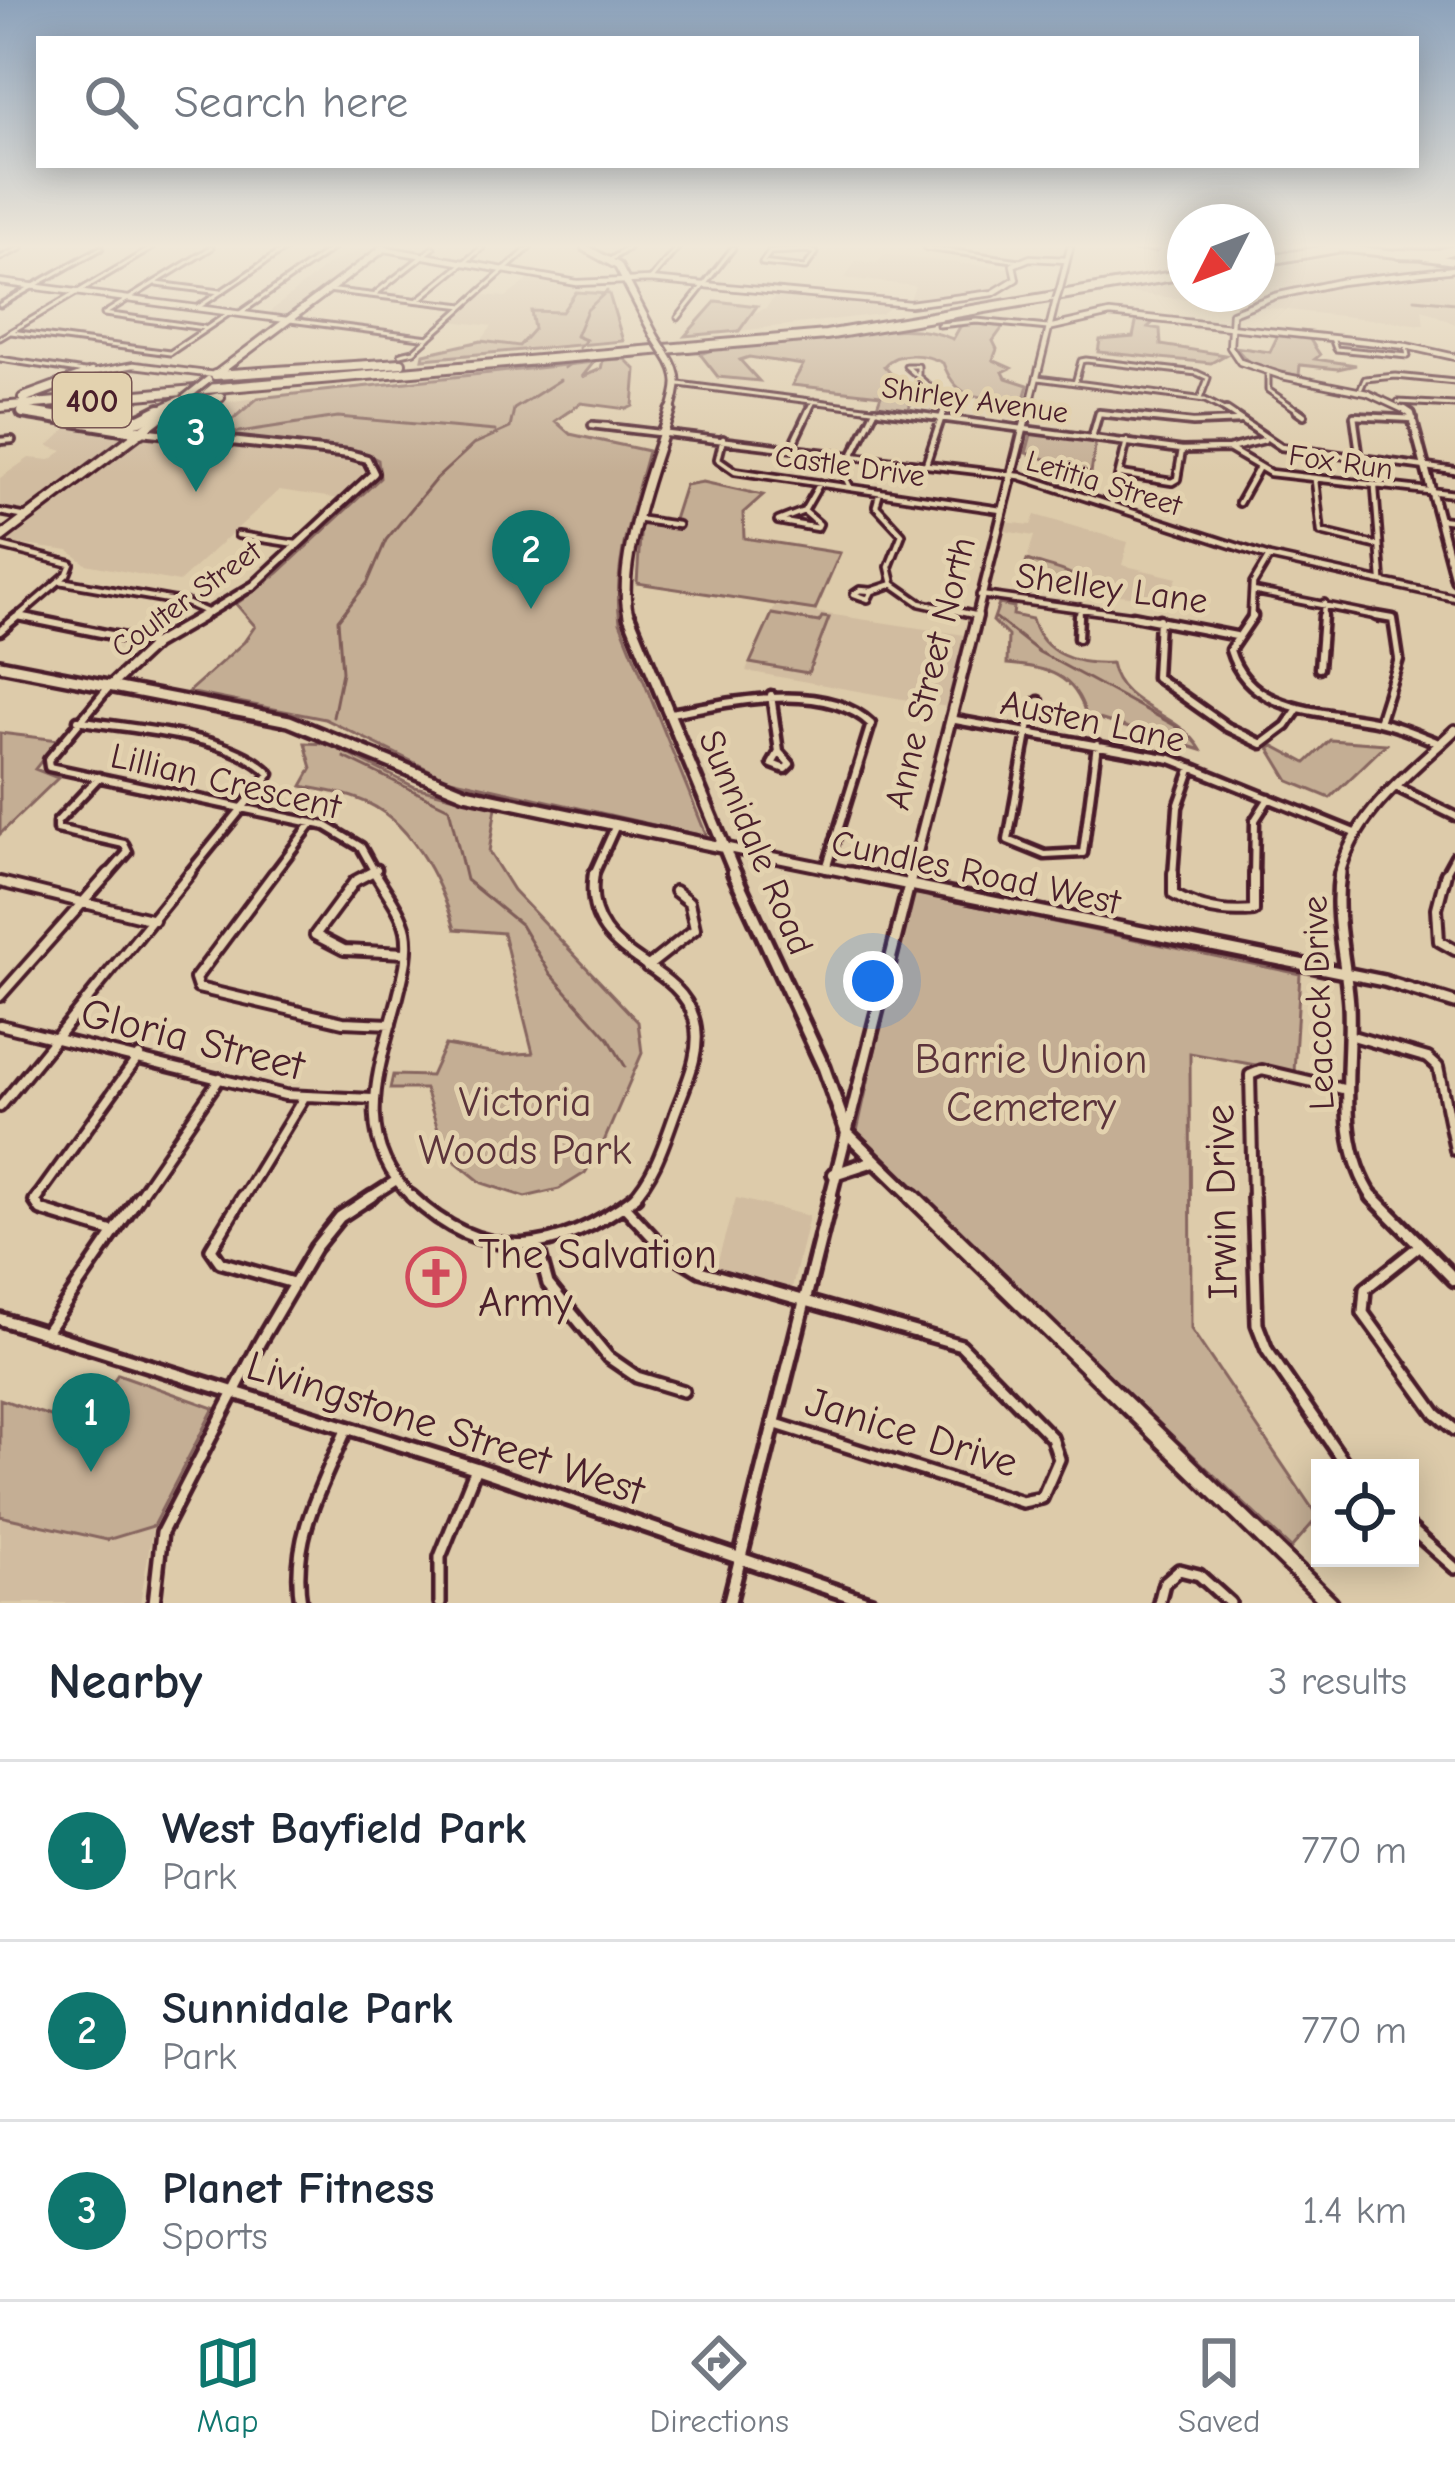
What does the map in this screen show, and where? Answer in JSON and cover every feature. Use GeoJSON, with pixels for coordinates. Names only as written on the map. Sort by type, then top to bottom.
{"type":"FeatureCollection","features":[{"type":"Feature","properties":{"kind":"highway","name":"400"},"geometry":{"type":"LineString","coordinates":[[0,406],[850,323]]}},
{"type":"Feature","properties":{"kind":"highway","name":"400"},"geometry":{"type":"LineString","coordinates":[[0,406],[184,395],[848,332],[899,323]]}},
{"type":"Feature","properties":{"kind":"highway"},"geometry":{"type":"LineString","coordinates":[[211,378],[547,353]]}},
{"type":"Feature","properties":{"kind":"highway"},"geometry":{"type":"LineString","coordinates":[[172,407],[193,400],[439,369]]}},
{"type":"Feature","properties":{"kind":"highway"},"geometry":{"type":"LineString","coordinates":[[0,406],[91,373]]}},
{"type":"Feature","properties":{"kind":"highway"},"geometry":{"type":"LineString","coordinates":[[184,395],[140,421],[117,422],[105,416],[127,401],[184,395]]}},
{"type":"Feature","properties":{"kind":"highway"},"geometry":{"type":"LineString","coordinates":[[0,406],[141,430]]}},
{"type":"Feature","properties":{"kind":"main road"},"geometry":{"type":"LineString","coordinates":[[0,542],[184,395],[283,323]]}},
{"type":"Feature","properties":{"kind":"main road"},"geometry":{"type":"LineString","coordinates":[[647,323],[677,370],[679,384]]}},
{"type":"Feature","properties":{"kind":"main road","name":"Sunnidale Road"},"geometry":{"type":"LineString","coordinates":[[679,384],[636,519],[625,605],[711,822],[824,1068],[847,1133],[1330,1603]]}},
{"type":"Feature","properties":{"kind":"main road","name":"Cundles Road West"},"geometry":{"type":"LineString","coordinates":[[1,666],[289,721],[465,793],[722,847]]}},
{"type":"Feature","properties":{"kind":"main road"},"geometry":{"type":"LineString","coordinates":[[678,839],[709,829],[711,822]]}},
{"type":"Feature","properties":{"kind":"main road"},"geometry":{"type":"LineString","coordinates":[[834,1174],[874,1161]]}},
{"type":"Feature","properties":{"kind":"street"},"geometry":{"type":"LineString","coordinates":[[0,338],[26,323]]}},
{"type":"Feature","properties":{"kind":"street"},"geometry":{"type":"LineString","coordinates":[[164,323],[207,329]]}},
{"type":"Feature","properties":{"kind":"street"},"geometry":{"type":"LineString","coordinates":[[11,332],[170,353],[216,323]]}},
{"type":"Feature","properties":{"kind":"street"},"geometry":{"type":"LineString","coordinates":[[309,323],[429,338]]}},
{"type":"Feature","properties":{"kind":"street"},"geometry":{"type":"LineString","coordinates":[[401,354],[412,352],[446,323]]}},
{"type":"Feature","properties":{"kind":"street"},"geometry":{"type":"LineString","coordinates":[[939,325],[952,323]]}},
{"type":"Feature","properties":{"kind":"street"},"geometry":{"type":"LineString","coordinates":[[1025,323],[1074,323]]}},
{"type":"Feature","properties":{"kind":"street"},"geometry":{"type":"LineString","coordinates":[[1192,323],[1406,346],[1455,356]]}},
{"type":"Feature","properties":{"kind":"street"},"geometry":{"type":"LineString","coordinates":[[1232,323],[1233,355],[1268,375],[1360,388],[1398,402],[1455,405]]}},
{"type":"Feature","properties":{"kind":"street","name":"Anne Street North"},"geometry":{"type":"LineString","coordinates":[[729,1603],[1049,324]]}},
{"type":"Feature","properties":{"kind":"street"},"geometry":{"type":"LineString","coordinates":[[1332,338],[1336,350],[1394,357],[1408,356],[1406,346]]}},
{"type":"Feature","properties":{"kind":"street"},"geometry":{"type":"LineString","coordinates":[[0,359],[91,373],[127,365],[211,378]]}},
{"type":"Feature","properties":{"kind":"street"},"geometry":{"type":"LineString","coordinates":[[1075,382],[1086,360],[1197,373],[1208,378],[1200,398]]}},
{"type":"Feature","properties":{"kind":"street"},"geometry":{"type":"LineString","coordinates":[[918,375],[947,402],[926,465]]}},
{"type":"Feature","properties":{"kind":"street"},"geometry":{"type":"LineString","coordinates":[[1268,375],[1268,390],[1304,415]]}},
{"type":"Feature","properties":{"kind":"street"},"geometry":{"type":"LineString","coordinates":[[1360,388],[1365,379],[1384,375],[1455,382]]}},
{"type":"Feature","properties":{"kind":"street"},"geometry":{"type":"LineString","coordinates":[[1038,378],[1200,398],[1228,409],[1264,440],[1297,451],[1455,471]]}},
{"type":"Feature","properties":{"kind":"street","name":"Shirley Avenue"},"geometry":{"type":"LineString","coordinates":[[679,384],[1182,450],[1229,449],[1264,440]]}},
{"type":"Feature","properties":{"kind":"street"},"geometry":{"type":"LineString","coordinates":[[791,448],[814,400]]}},
{"type":"Feature","properties":{"kind":"street"},"geometry":{"type":"LineString","coordinates":[[1398,402],[1414,419],[1455,580]]}},
{"type":"Feature","properties":{"kind":"street"},"geometry":{"type":"LineString","coordinates":[[853,455],[876,409]]}},
{"type":"Feature","properties":{"kind":"street"},"geometry":{"type":"LineString","coordinates":[[1092,437],[1099,413],[1193,424],[1240,421]]}},
{"type":"Feature","properties":{"kind":"street"},"geometry":{"type":"LineString","coordinates":[[1360,458],[1354,416],[1414,419]]}},
{"type":"Feature","properties":{"kind":"street","name":"Letitia Street"},"geometry":{"type":"LineString","coordinates":[[608,426],[1010,476],[1269,557],[1455,598]]}},
{"type":"Feature","properties":{"kind":"street","name":"Coulter Street"},"geometry":{"type":"LineString","coordinates":[[109,687],[155,644],[249,590],[373,477],[371,462],[356,455],[242,438],[194,439],[141,430]]}},
{"type":"Feature","properties":{"kind":"street"},"geometry":{"type":"LineString","coordinates":[[0,441],[12,440]]}},
{"type":"Feature","properties":{"kind":"street","name":"Castle Drive"},"geometry":{"type":"LineString","coordinates":[[723,440],[718,459],[726,469],[1001,510]]}},
{"type":"Feature","properties":{"kind":"street"},"geometry":{"type":"LineString","coordinates":[[1111,506],[1127,441]]}},
{"type":"Feature","properties":{"kind":"street","name":"Fox Run"},"geometry":{"type":"LineString","coordinates":[[1229,449],[1258,469],[1375,488],[1455,494]]}},
{"type":"Feature","properties":{"kind":"street"},"geometry":{"type":"LineString","coordinates":[[1121,475],[1172,482],[1177,479],[1182,450]]}},
{"type":"Feature","properties":{"kind":"street"},"geometry":{"type":"LineString","coordinates":[[833,453],[850,487]]}},
{"type":"Feature","properties":{"kind":"street"},"geometry":{"type":"LineString","coordinates":[[1238,503],[1258,469]]}},
{"type":"Feature","properties":{"kind":"street"},"geometry":{"type":"LineString","coordinates":[[1315,480],[1321,532],[1379,546]]}},
{"type":"Feature","properties":{"kind":"street"},"geometry":{"type":"LineString","coordinates":[[804,512],[819,524],[817,528],[778,521],[804,512],[820,483]]}},
{"type":"Feature","properties":{"kind":"street"},"geometry":{"type":"LineString","coordinates":[[1375,488],[1382,582]]}},
{"type":"Feature","properties":{"kind":"street"},"geometry":{"type":"LineString","coordinates":[[880,492],[876,506],[902,534],[889,567],[893,584],[920,604],[974,615]]}},
{"type":"Feature","properties":{"kind":"street"},"geometry":{"type":"LineString","coordinates":[[0,512],[27,517]]}},
{"type":"Feature","properties":{"kind":"street"},"geometry":{"type":"LineString","coordinates":[[636,519],[678,525]]}},
{"type":"Feature","properties":{"kind":"street"},"geometry":{"type":"LineString","coordinates":[[1441,519],[1455,521]]}},
{"type":"Feature","properties":{"kind":"street"},"geometry":{"type":"LineString","coordinates":[[238,535],[296,544]]}},
{"type":"Feature","properties":{"kind":"street"},"geometry":{"type":"LineString","coordinates":[[0,542],[66,559],[71,567],[0,632]]}},
{"type":"Feature","properties":{"kind":"street"},"geometry":{"type":"LineString","coordinates":[[1269,557],[1256,576],[1253,616],[1236,636],[1231,659],[1241,677],[1297,710],[1379,722],[1441,744]]}},
{"type":"Feature","properties":{"kind":"street"},"geometry":{"type":"LineString","coordinates":[[59,581],[186,603],[209,613]]}},
{"type":"Feature","properties":{"kind":"street"},"geometry":{"type":"LineString","coordinates":[[872,591],[893,584]]}},
{"type":"Feature","properties":{"kind":"street"},"geometry":{"type":"LineString","coordinates":[[1253,591],[1382,616],[1397,626],[1400,669],[1385,694],[1379,722]]}},
{"type":"Feature","properties":{"kind":"street","name":"Shelley Lane"},"geometry":{"type":"LineString","coordinates":[[980,595],[1159,619],[1236,636]]}},
{"type":"Feature","properties":{"kind":"street"},"geometry":{"type":"LineString","coordinates":[[1318,668],[1324,603]]}},
{"type":"Feature","properties":{"kind":"street"},"geometry":{"type":"LineString","coordinates":[[1078,638],[1079,608]]}},
{"type":"Feature","properties":{"kind":"street"},"geometry":{"type":"LineString","coordinates":[[18,616],[155,644]]}},
{"type":"Feature","properties":{"kind":"street"},"geometry":{"type":"LineString","coordinates":[[1159,619],[1156,677],[1227,727],[1262,744],[1286,726],[1297,710]]}},
{"type":"Feature","properties":{"kind":"street","name":"Lillian Crescent"},"geometry":{"type":"LineString","coordinates":[[109,687],[78,720],[48,760],[49,766],[312,823],[350,837],[376,869],[403,919],[405,953],[372,1099],[376,1135],[395,1181],[424,1213],[494,1244],[537,1244],[586,1232],[625,1207],[651,1176],[695,1062],[695,1020],[685,1000],[606,933],[592,907],[593,876],[616,824]]}},
{"type":"Feature","properties":{"kind":"street"},"geometry":{"type":"LineString","coordinates":[[771,695],[779,752]]}},
{"type":"Feature","properties":{"kind":"street"},"geometry":{"type":"LineString","coordinates":[[670,713],[771,695],[856,710],[871,724],[826,869]]}},
{"type":"Feature","properties":{"kind":"street"},"geometry":{"type":"LineString","coordinates":[[1039,701],[1032,706],[1007,840],[1014,846],[1058,857],[1075,858],[1083,853],[1096,744]]}},
{"type":"Feature","properties":{"kind":"street","name":"Austen Lane"},"geometry":{"type":"LineString","coordinates":[[950,719],[1096,744],[1192,767],[1357,835]]}},
{"type":"Feature","properties":{"kind":"street"},"geometry":{"type":"LineString","coordinates":[[0,1107],[270,774],[252,756],[78,720]]}},
{"type":"Feature","properties":{"kind":"street","name":"Leacock Drive"},"geometry":{"type":"LineString","coordinates":[[1455,730],[1396,787],[1357,835],[1342,866],[1338,901],[1349,1010],[1343,1089],[1348,1133],[1365,1184],[1455,1280]]}},
{"type":"Feature","properties":{"kind":"street"},"geometry":{"type":"LineString","coordinates":[[1192,767],[1183,784],[1176,826],[1172,885],[1173,894],[1182,901],[1235,912],[1254,911],[1255,820],[1269,798]]}},
{"type":"Feature","properties":{"kind":"street"},"geometry":{"type":"LineString","coordinates":[[0,996],[128,852],[124,844],[57,829],[57,822],[99,777]]}},
{"type":"Feature","properties":{"kind":"street"},"geometry":{"type":"LineString","coordinates":[[1396,787],[1455,816]]}},
{"type":"Feature","properties":{"kind":"street"},"geometry":{"type":"LineString","coordinates":[[312,823],[195,979],[198,988],[343,1022],[391,1024]]}},
{"type":"Feature","properties":{"kind":"street","name":"Cundles Road West"},"geometry":{"type":"LineString","coordinates":[[722,847],[1344,973],[1455,1003]]}},
{"type":"Feature","properties":{"kind":"street"},"geometry":{"type":"LineString","coordinates":[[1455,856],[1439,890],[1437,931],[1439,940],[1455,950]]}},
{"type":"Feature","properties":{"kind":"street"},"geometry":{"type":"LineString","coordinates":[[376,869],[355,881],[315,935],[322,943],[405,953]]}},
{"type":"Feature","properties":{"kind":"street"},"geometry":{"type":"LineString","coordinates":[[0,882],[154,920]]}},
{"type":"Feature","properties":{"kind":"street"},"geometry":{"type":"LineString","coordinates":[[647,967],[695,929],[689,902],[675,892]]}},
{"type":"Feature","properties":{"kind":"street","name":"Gloria Street"},"geometry":{"type":"LineString","coordinates":[[0,1025],[303,1099],[372,1099]]}},
{"type":"Feature","properties":{"kind":"street"},"geometry":{"type":"LineString","coordinates":[[1346,1034],[1428,1058],[1438,1067],[1455,1150]]}},
{"type":"Feature","properties":{"kind":"street"},"geometry":{"type":"LineString","coordinates":[[113,1232],[41,1210],[35,1201],[41,1186],[139,1056]]}},
{"type":"Feature","properties":{"kind":"street","name":"Irwin Drive"},"geometry":{"type":"LineString","coordinates":[[1342,1459],[1267,1350],[1257,1324],[1250,1076],[1262,1070],[1343,1089]]}},
{"type":"Feature","properties":{"kind":"street"},"geometry":{"type":"LineString","coordinates":[[46,1332],[220,1078]]}},
{"type":"Feature","properties":{"kind":"street"},"geometry":{"type":"LineString","coordinates":[[293,1283],[220,1262],[211,1250],[303,1099]]}},
{"type":"Feature","properties":{"kind":"street"},"geometry":{"type":"LineString","coordinates":[[154,1603],[163,1532],[176,1498],[293,1283],[340,1217],[395,1181]]}},
{"type":"Feature","properties":{"kind":"street","name":"Janice Drive"},"geometry":{"type":"LineString","coordinates":[[625,1207],[664,1249],[700,1271],[961,1345],[1052,1438],[1059,1459],[1042,1498],[1022,1502],[772,1422]]}},
{"type":"Feature","properties":{"kind":"street"},"geometry":{"type":"LineString","coordinates":[[537,1244],[548,1284],[608,1357],[637,1378],[683,1391]]}},
{"type":"Feature","properties":{"kind":"street"},"geometry":{"type":"LineString","coordinates":[[1420,1246],[1365,1288],[1363,1313],[1436,1414],[1455,1430]]}},
{"type":"Feature","properties":{"kind":"street","name":"Livingstone Street West"},"geometry":{"type":"LineString","coordinates":[[0,1319],[476,1468],[871,1603]]}},
{"type":"Feature","properties":{"kind":"street"},"geometry":{"type":"LineString","coordinates":[[301,1603],[296,1571],[308,1523],[347,1428]]}},
{"type":"Feature","properties":{"kind":"street"},"geometry":{"type":"LineString","coordinates":[[440,1603],[440,1557],[476,1468]]}},
{"type":"Feature","properties":{"kind":"street"},"geometry":{"type":"LineString","coordinates":[[1419,1536],[1455,1568]]}},
{"type":"Feature","properties":{"kind":"street"},"geometry":{"type":"LineString","coordinates":[[1159,1603],[1164,1583],[1179,1570],[1199,1575],[1230,1603]]}},
{"type":"Feature","properties":{"kind":"shaded area"},"geometry":{"type":"Polygon","coordinates":[[[466,323],[548,323],[518,346],[481,341],[492,326],[466,323]]]}},
{"type":"Feature","properties":{"kind":"shaded area"},"geometry":{"type":"Polygon","coordinates":[[[742,323],[807,323],[739,331],[742,323]]]}},
{"type":"Feature","properties":{"kind":"shaded area"},"geometry":{"type":"Polygon","coordinates":[[[258,398],[211,437],[154,429],[183,407],[258,398]]]}},
{"type":"Feature","properties":{"kind":"shaded area"},"geometry":{"type":"Polygon","coordinates":[[[73,423],[132,433],[25,512],[0,508],[0,478],[29,458],[50,460],[63,451],[48,446],[73,423]]]}},
{"type":"Feature","properties":{"kind":"shaded area"},"geometry":{"type":"Polygon","coordinates":[[[145,438],[309,450],[358,460],[365,471],[341,499],[279,490],[179,582],[86,564],[69,551],[2,542],[145,438]]]}},
{"type":"Feature","properties":{"kind":"shaded area"},"geometry":{"type":"Polygon","coordinates":[[[1035,515],[1128,542],[1122,565],[1177,578],[1166,600],[1019,584],[1034,536],[1004,531],[1005,522],[1031,525],[1035,515]]]}},
{"type":"Feature","properties":{"kind":"shaded area"},"geometry":{"type":"Polygon","coordinates":[[[775,606],[965,635],[947,707],[746,671],[775,606]]]}},
{"type":"Feature","properties":{"kind":"shaded area"},"geometry":{"type":"Polygon","coordinates":[[[736,1198],[809,1216],[792,1288],[716,1267],[736,1198]]]}},
{"type":"Feature","properties":{"kind":"shaded area"},"geometry":{"type":"Polygon","coordinates":[[[0,1516],[107,1540],[153,1526],[140,1603],[0,1603],[0,1516]]]}},
{"type":"Feature","properties":{"kind":"green space"},"geometry":{"type":"Polygon","coordinates":[[[533,323],[618,323],[623,341],[423,359],[424,354],[481,341],[519,346],[534,329],[533,323]]]}},
{"type":"Feature","properties":{"kind":"green space"},"geometry":{"type":"Polygon","coordinates":[[[697,323],[745,323],[739,331],[685,336],[697,323]]]}},
{"type":"Feature","properties":{"kind":"green space"},"geometry":{"type":"Polygon","coordinates":[[[1136,323],[1153,323],[1148,327],[1160,329],[1161,345],[1225,355],[1211,363],[1098,352],[1100,340],[1133,337],[1136,323]]]}},
{"type":"Feature","properties":{"kind":"green space"},"geometry":{"type":"Polygon","coordinates":[[[961,325],[1003,327],[993,341],[997,349],[993,360],[1011,368],[1003,372],[1006,378],[1028,385],[1024,399],[966,393],[943,363],[904,356],[884,366],[912,397],[908,413],[876,409],[881,395],[792,385],[803,365],[749,357],[740,360],[759,381],[718,377],[700,354],[738,345],[897,330],[953,339],[961,325]]]}},
{"type":"Feature","properties":{"kind":"green space"},"geometry":{"type":"Polygon","coordinates":[[[1278,335],[1309,338],[1320,355],[1315,359],[1356,365],[1338,369],[1300,365],[1299,376],[1250,364],[1235,347],[1270,352],[1278,335]]]}},
{"type":"Feature","properties":{"kind":"green space"},"geometry":{"type":"Polygon","coordinates":[[[625,359],[636,370],[633,406],[581,403],[555,421],[570,434],[648,451],[622,557],[620,622],[707,837],[446,778],[325,719],[188,692],[244,642],[255,626],[236,604],[278,573],[380,478],[378,460],[360,451],[211,437],[258,398],[594,362],[582,377],[601,369],[603,360],[625,359]]]}},
{"type":"Feature","properties":{"kind":"green space"},"geometry":{"type":"Polygon","coordinates":[[[1032,431],[1096,440],[1091,473],[1026,453],[1032,431]]]}},
{"type":"Feature","properties":{"kind":"green space"},"geometry":{"type":"Polygon","coordinates":[[[703,482],[763,495],[743,513],[744,538],[840,553],[815,610],[637,583],[641,521],[672,526],[685,485],[703,482]]]}},
{"type":"Feature","properties":{"kind":"green space"},"geometry":{"type":"Polygon","coordinates":[[[1027,560],[1071,574],[1092,593],[1019,584],[1027,560]]]}},
{"type":"Feature","properties":{"kind":"green space"},"geometry":{"type":"Polygon","coordinates":[[[999,604],[1014,607],[1013,615],[1032,619],[1044,641],[1063,655],[1111,663],[1126,691],[1179,726],[1201,750],[1086,715],[1067,682],[1035,668],[1007,664],[1008,636],[993,621],[999,604]]]}},
{"type":"Feature","properties":{"kind":"green space"},"geometry":{"type":"Polygon","coordinates":[[[772,614],[819,622],[829,618],[808,673],[750,663],[772,614]]]}},
{"type":"Feature","properties":{"kind":"green space"},"geometry":{"type":"Polygon","coordinates":[[[0,733],[58,740],[35,769],[58,778],[0,834],[0,733]]]}},
{"type":"Feature","properties":{"kind":"green space"},"geometry":{"type":"Polygon","coordinates":[[[1330,740],[1386,744],[1330,798],[1289,781],[1269,748],[1274,746],[1306,763],[1330,740]]]}},
{"type":"Feature","properties":{"kind":"green space","name":"Victoria Woods Park"},"geometry":{"type":"Polygon","coordinates":[[[305,743],[328,744],[415,787],[496,807],[489,852],[513,890],[638,1022],[642,1053],[602,1146],[585,1173],[559,1189],[525,1197],[482,1183],[446,1154],[425,1089],[390,1089],[393,1075],[431,1076],[445,1045],[502,1055],[533,1053],[503,933],[455,929],[431,871],[393,820],[351,797],[302,786],[312,768],[305,743]]]}},
{"type":"Feature","properties":{"kind":"green space","name":"Barrie Union Cemetery"},"geometry":{"type":"Polygon","coordinates":[[[910,892],[1300,974],[1294,1072],[1190,1053],[1191,1329],[1311,1507],[1311,1525],[1291,1548],[856,1136],[910,892]]]}},
{"type":"Feature","properties":{"kind":"green space"},"geometry":{"type":"Polygon","coordinates":[[[118,1374],[214,1408],[153,1526],[107,1540],[0,1516],[0,1399],[82,1427],[118,1374]]]}},
{"type":"Feature","properties":{"kind":"waterway"},"geometry":{"type":"LineString","coordinates":[[579,348],[586,340],[576,336],[582,323]]}},
{"type":"Feature","properties":{"kind":"waterway"},"geometry":{"type":"LineString","coordinates":[[564,368],[576,360]]}},
{"type":"Feature","properties":{"kind":"waterway"},"geometry":{"type":"LineString","coordinates":[[333,717],[342,672],[338,620],[368,582],[386,540],[435,480],[474,444],[510,428],[514,409],[560,380]]}},
{"type":"Feature","properties":{"kind":"waterway"},"geometry":{"type":"LineString","coordinates":[[213,436],[338,417],[495,431]]}},
{"type":"Feature","properties":{"kind":"waterway"},"geometry":{"type":"LineString","coordinates":[[996,618],[1039,652],[1185,731]]}},
{"type":"Feature","properties":{"kind":"waterway"},"geometry":{"type":"LineString","coordinates":[[344,757],[449,808],[466,880],[521,925],[549,972],[609,1039],[625,1066]]}},
{"type":"Feature","properties":{"kind":"place","name":"Planet Fitness"},"geometry":{"type":"Point","coordinates":[196,492]}},
{"type":"Feature","properties":{"kind":"place","name":"Sunnidale Park"},"geometry":{"type":"Point","coordinates":[531,609]}},
{"type":"Feature","properties":{"kind":"place","name":"The Salvation Army"},"geometry":{"type":"Point","coordinates":[436,1277]}},
{"type":"Feature","properties":{"kind":"place","name":"West Bayfield Park"},"geometry":{"type":"Point","coordinates":[91,1472]}}]}
